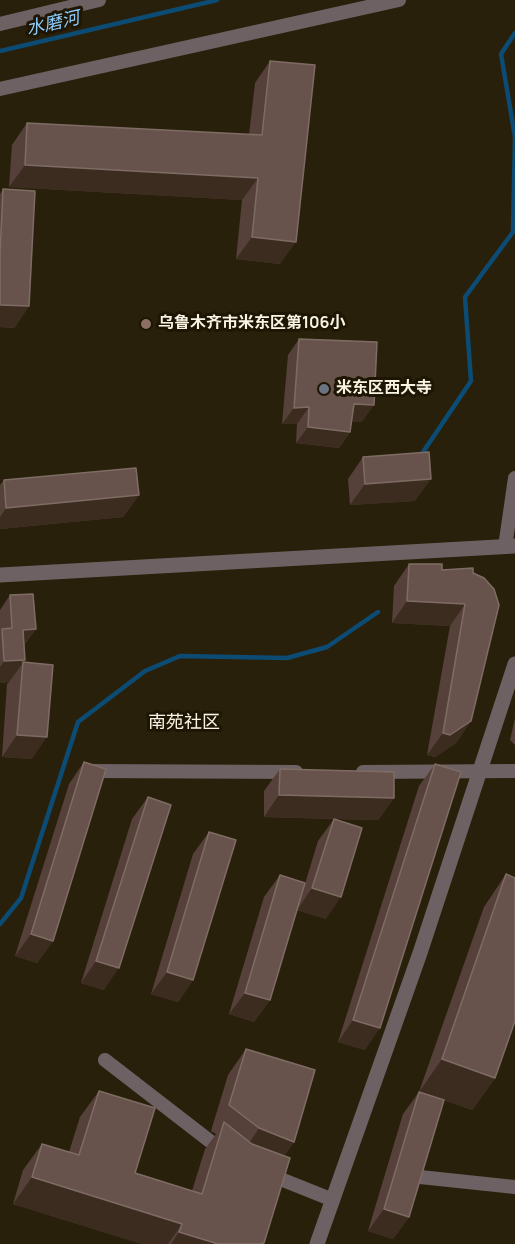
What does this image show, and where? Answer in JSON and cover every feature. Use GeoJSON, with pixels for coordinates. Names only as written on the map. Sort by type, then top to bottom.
{"type":"FeatureCollection","features":[{"type":"Feature","properties":{"kind":"street"},"geometry":{"type":"LineString","coordinates":[[0,24],[99,0]]}},
{"type":"Feature","properties":{"kind":"street"},"geometry":{"type":"LineString","coordinates":[[0,89],[399,0]]}},
{"type":"Feature","properties":{"kind":"street"},"geometry":{"type":"LineString","coordinates":[[0,575],[510,546],[515,478]]}},
{"type":"Feature","properties":{"kind":"street"},"geometry":{"type":"LineString","coordinates":[[317,1244],[420,953],[515,664]]}},
{"type":"Feature","properties":{"kind":"street"},"geometry":{"type":"LineString","coordinates":[[88,771],[312,772]]}},
{"type":"Feature","properties":{"kind":"street"},"geometry":{"type":"LineString","coordinates":[[347,772],[515,771]]}},
{"type":"Feature","properties":{"kind":"street"},"geometry":{"type":"LineString","coordinates":[[105,1060],[237,1162]]}},
{"type":"Feature","properties":{"kind":"street"},"geometry":{"type":"LineString","coordinates":[[259,1171],[333,1200]]}},
{"type":"Feature","properties":{"kind":"street"},"geometry":{"type":"LineString","coordinates":[[420,1177],[515,1187]]}},
{"type":"Feature","properties":{"kind":"building"},"geometry":{"type":"Polygon","coordinates":[[[270,61],[315,65],[296,242],[252,237],[258,178],[25,165],[27,123],[262,135],[270,61]]]}},
{"type":"Feature","properties":{"kind":"building"},"geometry":{"type":"Polygon","coordinates":[[[3,189],[35,191],[29,306],[0,305],[3,189]]]}},
{"type":"Feature","properties":{"kind":"building","name":"米东区西大寺"},"geometry":{"type":"Polygon","coordinates":[[[299,339],[377,342],[374,405],[354,404],[350,432],[308,427],[309,407],[294,408],[299,339]]]}},
{"type":"Feature","properties":{"kind":"building"},"geometry":{"type":"Polygon","coordinates":[[[429,452],[431,479],[365,484],[363,457],[429,452]]]}},
{"type":"Feature","properties":{"kind":"building"},"geometry":{"type":"Polygon","coordinates":[[[136,468],[139,495],[6,508],[4,480],[136,468]]]}},
{"type":"Feature","properties":{"kind":"building"},"geometry":{"type":"Polygon","coordinates":[[[409,564],[442,564],[442,570],[473,568],[473,573],[484,578],[494,589],[499,605],[471,721],[450,735],[443,733],[465,604],[407,601],[409,564]]]}},
{"type":"Feature","properties":{"kind":"building"},"geometry":{"type":"Polygon","coordinates":[[[33,594],[36,629],[23,630],[25,660],[4,661],[2,629],[12,628],[10,595],[33,594]]]}},
{"type":"Feature","properties":{"kind":"building"},"geometry":{"type":"Polygon","coordinates":[[[23,662],[53,665],[47,737],[17,735],[23,662]]]}},
{"type":"Feature","properties":{"kind":"building"},"geometry":{"type":"Polygon","coordinates":[[[84,762],[106,769],[53,941],[31,934],[84,762]]]}},
{"type":"Feature","properties":{"kind":"building"},"geometry":{"type":"Polygon","coordinates":[[[435,764],[461,772],[380,1028],[353,1020],[435,764]]]}},
{"type":"Feature","properties":{"kind":"building"},"geometry":{"type":"Polygon","coordinates":[[[280,769],[394,772],[394,798],[279,795],[280,769]]]}},
{"type":"Feature","properties":{"kind":"building"},"geometry":{"type":"Polygon","coordinates":[[[148,797],[171,805],[119,968],[96,961],[148,797]]]}},
{"type":"Feature","properties":{"kind":"building"},"geometry":{"type":"Polygon","coordinates":[[[334,819],[362,828],[341,897],[312,888],[334,819]]]}},
{"type":"Feature","properties":{"kind":"building"},"geometry":{"type":"Polygon","coordinates":[[[209,832],[236,840],[193,980],[167,972],[209,832]]]}},
{"type":"Feature","properties":{"kind":"building"},"geometry":{"type":"Polygon","coordinates":[[[506,874],[515,878],[515,1021],[495,1078],[442,1059],[506,874]]]}},
{"type":"Feature","properties":{"kind":"building"},"geometry":{"type":"Polygon","coordinates":[[[280,875],[305,883],[270,1000],[245,993],[280,875]]]}},
{"type":"Feature","properties":{"kind":"building"},"geometry":{"type":"Polygon","coordinates":[[[246,1049],[315,1070],[294,1142],[259,1128],[229,1105],[246,1049]]]}},
{"type":"Feature","properties":{"kind":"building"},"geometry":{"type":"Polygon","coordinates":[[[99,1091],[155,1108],[135,1173],[202,1194],[224,1122],[252,1144],[290,1158],[264,1243],[218,1244],[179,1232],[182,1224],[32,1177],[42,1144],[79,1155],[99,1091]]]}},
{"type":"Feature","properties":{"kind":"building"},"geometry":{"type":"Polygon","coordinates":[[[419,1092],[444,1100],[409,1217],[384,1209],[419,1092]]]}},
{"type":"Feature","properties":{"kind":"waterway","name":"水磨河"},"geometry":{"type":"LineString","coordinates":[[0,51],[217,0]]}},
{"type":"Feature","properties":{"kind":"waterway"},"geometry":{"type":"LineString","coordinates":[[419,458],[471,381],[465,297],[513,232],[515,137],[501,54],[515,33]]}},
{"type":"Feature","properties":{"kind":"waterway"},"geometry":{"type":"LineString","coordinates":[[0,924],[21,898],[78,722],[145,671],[180,656],[287,658],[327,647],[378,612]]}},
{"type":"Feature","properties":{"kind":"place","name":"乌鲁木齐市米东区第106小"},"geometry":{"type":"Point","coordinates":[146,324]}},
{"type":"Feature","properties":{"kind":"place","name":"米东区西大寺"},"geometry":{"type":"Point","coordinates":[324,389]}},
{"type":"Feature","properties":{"kind":"district","name":"南苑社区"},"geometry":{"type":"Point","coordinates":[184,723]}}]}
